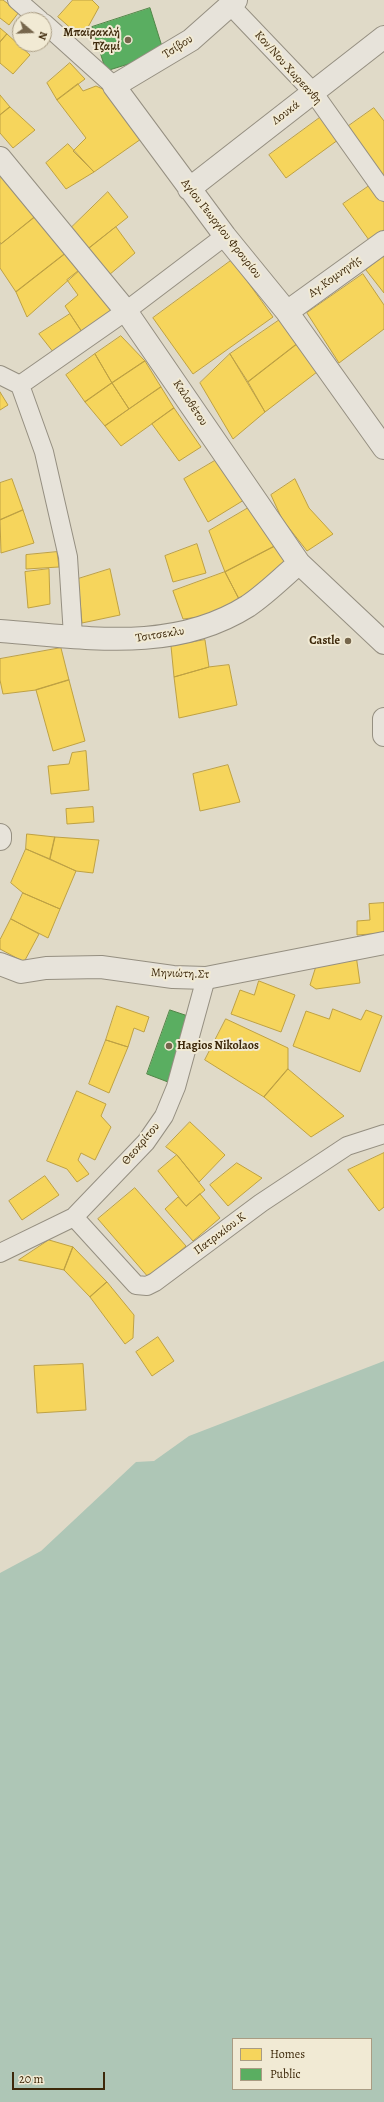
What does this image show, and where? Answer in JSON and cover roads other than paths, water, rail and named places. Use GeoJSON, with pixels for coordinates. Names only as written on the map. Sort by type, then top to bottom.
{"type":"FeatureCollection","features":[{"type":"Feature","properties":{"kind":"street","name":"Τσίβου"},"geometry":{"type":"LineString","coordinates":[[114,86],[191,40],[233,3]]}},
{"type":"Feature","properties":{"kind":"street","name":"Λουκά"},"geometry":{"type":"LineString","coordinates":[[189,189],[384,37]]}},
{"type":"Feature","properties":{"kind":"street","name":"Αγίου Γεωργίου Φρουρίου"},"geometry":{"type":"LineString","coordinates":[[114,86],[189,189],[287,312],[384,448]]}},
{"type":"Feature","properties":{"kind":"street","name":"Καλοθέτου"},"geometry":{"type":"LineString","coordinates":[[0,158],[126,311],[299,563],[384,643]]}},
{"type":"Feature","properties":{"kind":"street","name":"Αγ.Κομνηνής"},"geometry":{"type":"LineString","coordinates":[[287,312],[384,242]]}},
{"type":"Feature","properties":{"kind":"street","name":"Τσιτσεκλυ"},"geometry":{"type":"LineString","coordinates":[[0,631],[121,640],[151,639],[200,627],[248,605],[299,563]]}},
{"type":"Feature","properties":{"kind":"street"},"geometry":{"type":"LineString","coordinates":[[384,719],[384,735]]}},
{"type":"Feature","properties":{"kind":"street","name":"Μηνιώτη.Στ"},"geometry":{"type":"LineString","coordinates":[[0,964],[21,972],[46,968],[101,967],[173,977],[206,978],[384,943]]}},
{"type":"Feature","properties":{"kind":"lane"},"geometry":{"type":"LineString","coordinates":[[17,0],[31,12]]}},
{"type":"Feature","properties":{"kind":"lane","name":"Κον/Νου Χωρεανθη"},"geometry":{"type":"LineString","coordinates":[[233,3],[313,92],[384,192]]}},
{"type":"Feature","properties":{"kind":"lane","name":"Αγίου Γεωργίου Φρουρίου"},"geometry":{"type":"LineString","coordinates":[[52,30],[114,86]]}},
{"type":"Feature","properties":{"kind":"lane"},"geometry":{"type":"LineString","coordinates":[[20,385],[126,311],[225,236]]}},
{"type":"Feature","properties":{"kind":"lane"},"geometry":{"type":"LineString","coordinates":[[0,375],[20,385],[44,452],[68,558],[73,636]]}},
{"type":"Feature","properties":{"kind":"lane","name":"Θεοκρίτου"},"geometry":{"type":"LineString","coordinates":[[0,1253],[74,1217],[146,1142],[164,1116],[176,1087],[206,978]]}},
{"type":"Feature","properties":{"kind":"lane","name":"Πατρικίου.Κ"},"geometry":{"type":"LineString","coordinates":[[74,1217],[136,1285],[147,1286],[155,1282],[261,1203],[347,1146],[384,1134]]}},
{"type":"Feature","properties":{"kind":"place","name":"Μπαϊρακλή Τζαμί"},"geometry":{"type":"Point","coordinates":[128,40]}},
{"type":"Feature","properties":{"kind":"place","name":"Castle"},"geometry":{"type":"Point","coordinates":[348,641]}},
{"type":"Feature","properties":{"kind":"place","name":"Hagios Nikolaos"},"geometry":{"type":"Point","coordinates":[169,1046]}}]}
